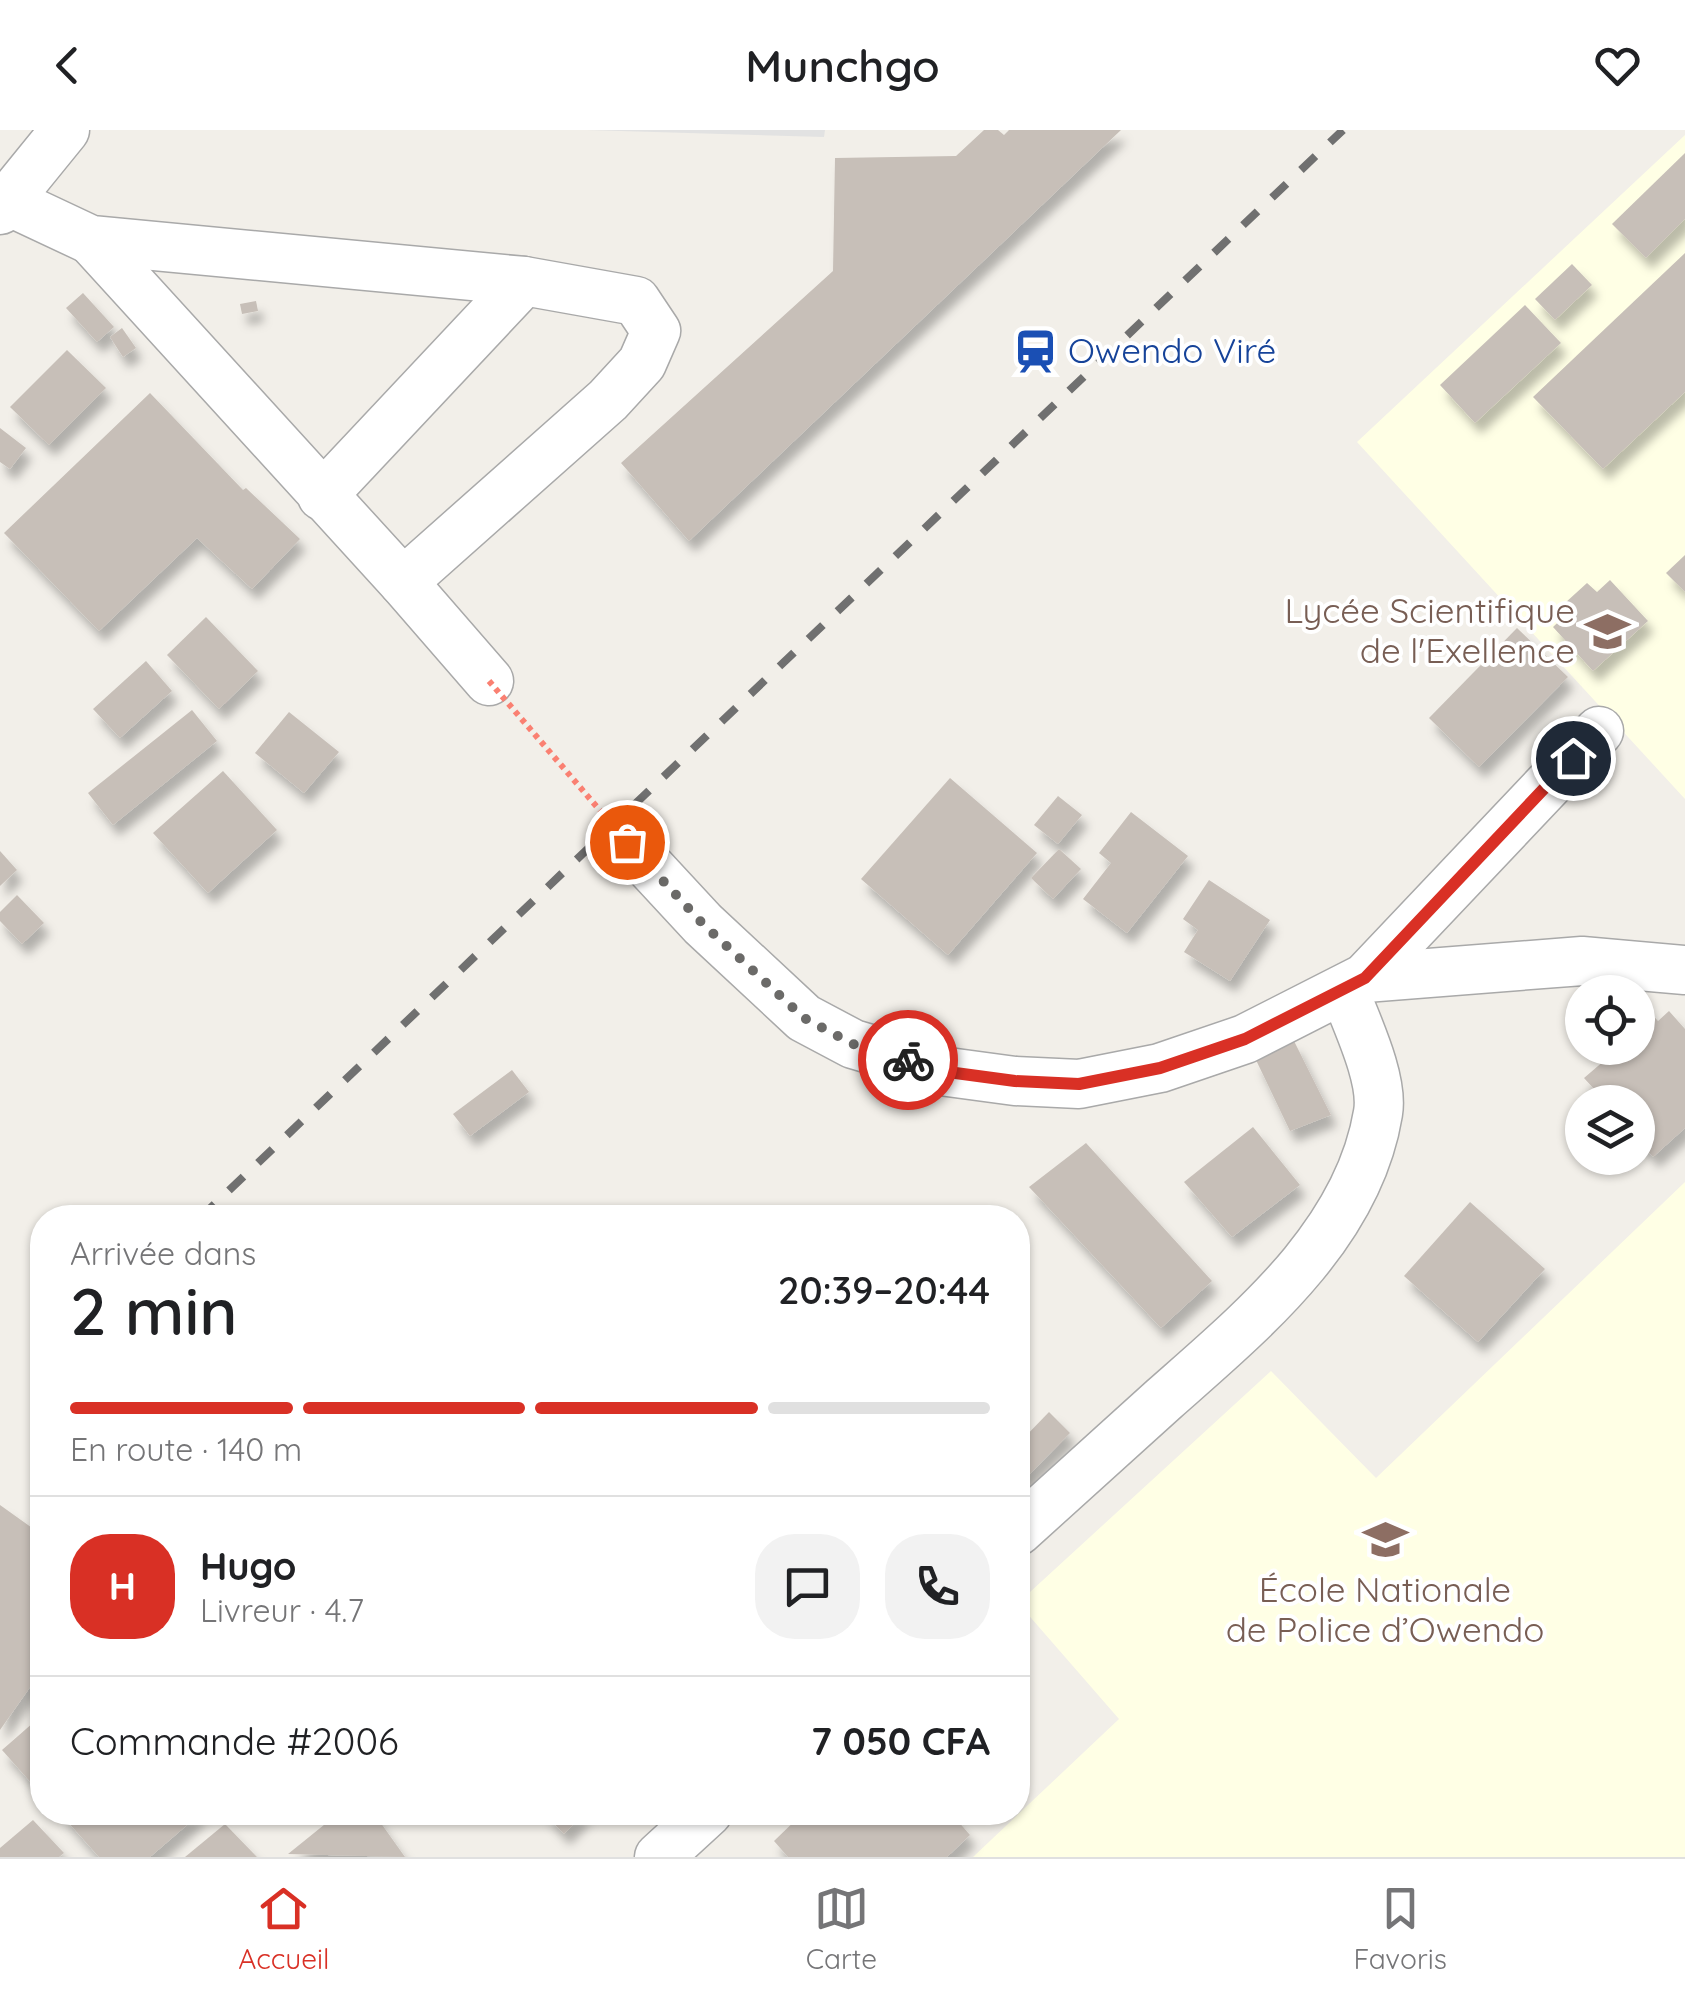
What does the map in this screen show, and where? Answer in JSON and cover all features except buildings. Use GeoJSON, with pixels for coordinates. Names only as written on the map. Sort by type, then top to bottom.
{"type":"FeatureCollection","features":[{"type":"Feature","properties":{"kind":"street"},"geometry":{"type":"LineString","coordinates":[[65,130],[4,205],[91,240],[524,281],[636,301],[656,332],[642,363],[608,400],[404,582]]}},
{"type":"Feature","properties":{"kind":"street"},"geometry":{"type":"LineString","coordinates":[[91,240],[404,582],[489,681]]}},
{"type":"Feature","properties":{"kind":"street"},"geometry":{"type":"LineString","coordinates":[[322,496],[524,281]]}},
{"type":"Feature","properties":{"kind":"street"},"geometry":{"type":"LineString","coordinates":[[627,842],[703,924],[804,1018],[853,1044],[948,1072],[1079,1084],[1160,1068],[1245,1039],[1354,984],[1599,730]]}},
{"type":"Feature","properties":{"kind":"street"},"geometry":{"type":"LineString","coordinates":[[1354,984],[1582,961],[1685,970]]}},
{"type":"Feature","properties":{"kind":"street"},"geometry":{"type":"LineString","coordinates":[[1030,1520],[1263,1311],[1324,1235],[1357,1182],[1379,1110],[1354,984]]}},
{"type":"Feature","properties":{"kind":"street"},"geometry":{"type":"LineString","coordinates":[[660,1857],[694,1825]]}},
{"type":"Feature","properties":{"kind":"path"},"geometry":{"type":"LineString","coordinates":[[489,681],[627,842]]}},
{"type":"Feature","properties":{"kind":"shaded area"},"geometry":{"type":"Polygon","coordinates":[[[587,130],[825,130],[824,137],[587,130]]]}},
{"type":"Feature","properties":{"kind":"shaded area","name":"Lycée Scientifique de l'Exellence"},"geometry":{"type":"Polygon","coordinates":[[[1685,135],[1685,799],[1357,442],[1685,135]]]}},
{"type":"Feature","properties":{"kind":"shaded area","name":"École Nationale de Police d’Owendo"},"geometry":{"type":"Polygon","coordinates":[[[1685,1182],[1685,1857],[973,1857],[1007,1825],[1030,1825],[1030,1803],[1119,1719],[1030,1617],[1030,1592],[1271,1371],[1376,1478],[1685,1182]]]}},
{"type":"Feature","properties":{"kind":"railway"},"geometry":{"type":"LineString","coordinates":[[214,1205],[1343,130]]}},
{"type":"Feature","properties":{"kind":"way so far"},"geometry":{"type":"LineString","coordinates":[[627,842],[703,924],[804,1018],[853,1044],[908,1060]]}},
{"type":"Feature","properties":{"kind":"place","name":"Owendo Viré"},"geometry":{"type":"Point","coordinates":[1035,351]}},
{"type":"Feature","properties":{"kind":"place","name":"Lycée Scientifique de l'Exellence"},"geometry":{"type":"Point","coordinates":[1608,631]}},
{"type":"Feature","properties":{"kind":"place","name":"École Nationale de Police d’Owendo"},"geometry":{"type":"Point","coordinates":[1385,1540]}},
{"type":"Feature","properties":{"kind":"route"},"geometry":{"type":"LineString","coordinates":[[908,1060],[948,1072],[1079,1084],[1160,1068],[1245,1039],[1365,978],[1573,758]]}}]}
